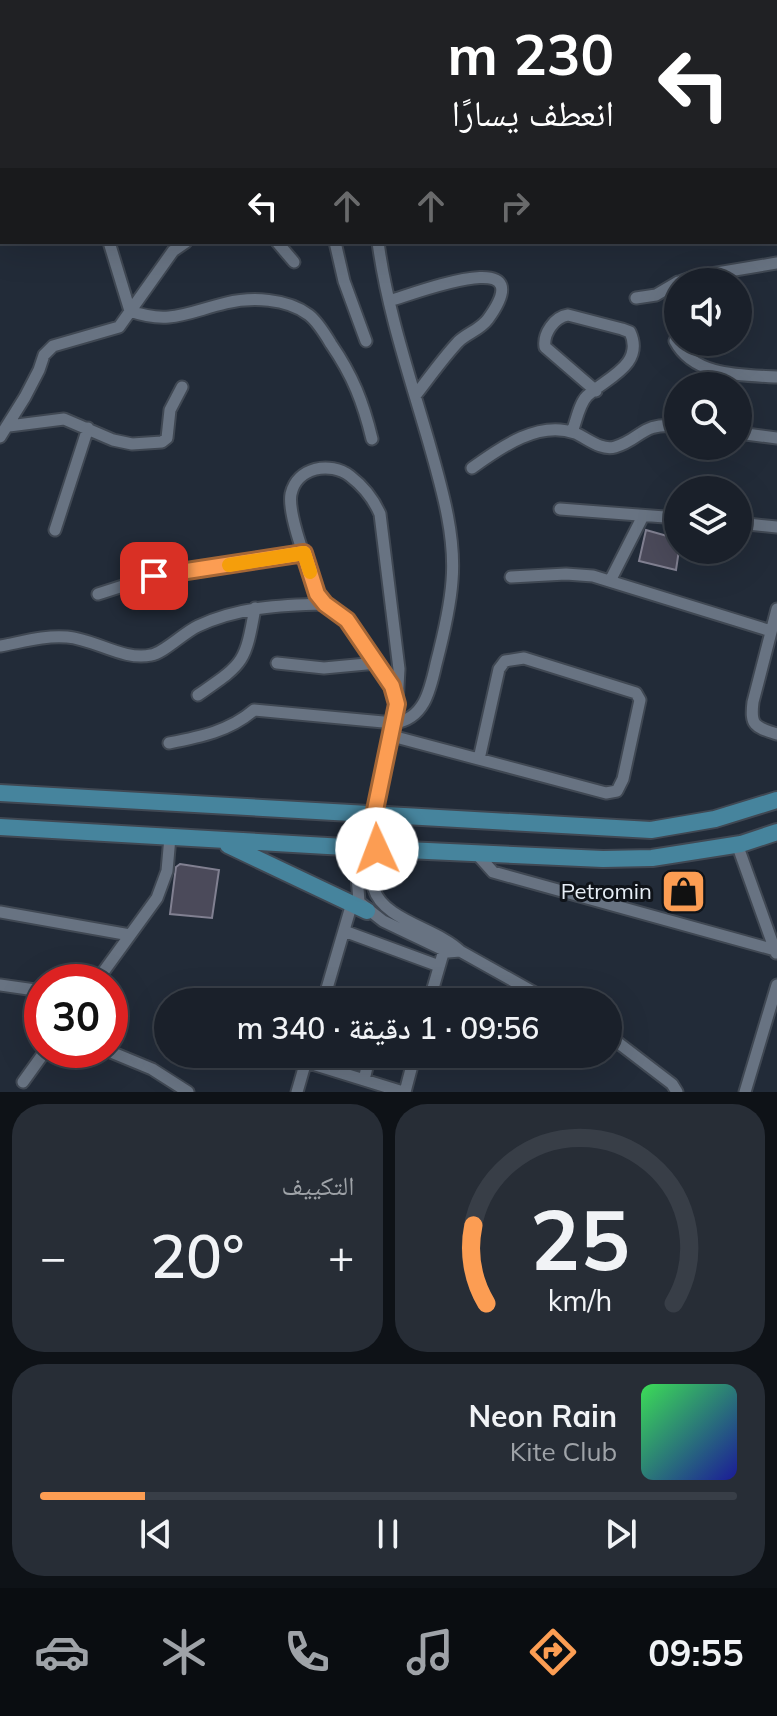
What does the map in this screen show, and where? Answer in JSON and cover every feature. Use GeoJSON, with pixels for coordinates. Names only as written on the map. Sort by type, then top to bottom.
{"type":"FeatureCollection","features":[{"type":"Feature","properties":{"kind":"main road"},"geometry":{"type":"LineString","coordinates":[[0,793],[651,830],[715,819],[777,800]]}},
{"type":"Feature","properties":{"kind":"main road"},"geometry":{"type":"LineString","coordinates":[[0,827],[603,859],[652,858],[737,844],[777,832]]}},
{"type":"Feature","properties":{"kind":"main road"},"geometry":{"type":"LineString","coordinates":[[215,839],[360,907]]}},
{"type":"Feature","properties":{"kind":"street"},"geometry":{"type":"LineString","coordinates":[[110,244],[130,311]]}},
{"type":"Feature","properties":{"kind":"street"},"geometry":{"type":"LineString","coordinates":[[279,244],[294,262]]}},
{"type":"Feature","properties":{"kind":"street"},"geometry":{"type":"LineString","coordinates":[[335,244],[344,281],[366,341]]}},
{"type":"Feature","properties":{"kind":"street"},"geometry":{"type":"LineString","coordinates":[[378,244],[389,301],[438,476],[451,542],[453,579],[428,698],[407,721],[393,730]]}},
{"type":"Feature","properties":{"kind":"street"},"geometry":{"type":"LineString","coordinates":[[0,437],[9,426],[44,355],[53,346],[116,330],[170,247]]}},
{"type":"Feature","properties":{"kind":"street"},"geometry":{"type":"LineString","coordinates":[[747,268],[777,263]]}},
{"type":"Feature","properties":{"kind":"street"},"geometry":{"type":"LineString","coordinates":[[389,301],[474,278],[492,277],[502,287],[487,321],[459,341],[415,396]]}},
{"type":"Feature","properties":{"kind":"street"},"geometry":{"type":"LineString","coordinates":[[636,298],[656,295],[664,290]]}},
{"type":"Feature","properties":{"kind":"street"},"geometry":{"type":"LineString","coordinates":[[130,311],[150,318],[167,319],[250,299],[275,302],[308,314],[356,383],[372,439]]}},
{"type":"Feature","properties":{"kind":"street"},"geometry":{"type":"LineString","coordinates":[[572,432],[586,397],[596,391],[626,366],[633,337],[622,329],[562,316],[550,329],[544,341],[545,347],[596,391]]}},
{"type":"Feature","properties":{"kind":"street"},"geometry":{"type":"LineString","coordinates":[[689,356],[716,372],[775,375]]}},
{"type":"Feature","properties":{"kind":"street"},"geometry":{"type":"LineString","coordinates":[[9,426],[64,419],[113,440],[132,444],[162,442],[167,438],[170,410],[182,387]]}},
{"type":"Feature","properties":{"kind":"street"},"geometry":{"type":"LineString","coordinates":[[472,468],[504,446],[547,431],[572,432],[600,446],[614,447],[655,426],[664,426]]}},
{"type":"Feature","properties":{"kind":"street"},"geometry":{"type":"LineString","coordinates":[[55,530],[88,428]]}},
{"type":"Feature","properties":{"kind":"street"},"geometry":{"type":"LineString","coordinates":[[752,435],[777,438]]}},
{"type":"Feature","properties":{"kind":"street"},"geometry":{"type":"LineString","coordinates":[[327,988],[344,931],[360,907],[357,890],[370,849],[374,815],[393,730],[397,704],[399,669],[380,514],[374,501],[347,473],[315,468],[307,470],[293,488],[290,498],[317,594],[347,620],[392,686],[397,704]]}},
{"type":"Feature","properties":{"kind":"street"},"geometry":{"type":"LineString","coordinates":[[560,509],[664,517]]}},
{"type":"Feature","properties":{"kind":"street"},"geometry":{"type":"LineString","coordinates":[[610,581],[643,516]]}},
{"type":"Feature","properties":{"kind":"street"},"geometry":{"type":"LineString","coordinates":[[752,524],[777,527]]}},
{"type":"Feature","properties":{"kind":"street"},"geometry":{"type":"LineString","coordinates":[[98,594],[154,576],[304,553]]}},
{"type":"Feature","properties":{"kind":"street"},"geometry":{"type":"LineString","coordinates":[[511,577],[593,576],[771,631]]}},
{"type":"Feature","properties":{"kind":"street"},"geometry":{"type":"LineString","coordinates":[[0,646],[48,637],[67,637],[132,655],[154,655],[198,626],[255,608],[325,604]]}},
{"type":"Feature","properties":{"kind":"street"},"geometry":{"type":"LineString","coordinates":[[198,695],[235,670],[242,660],[255,608]]}},
{"type":"Feature","properties":{"kind":"street"},"geometry":{"type":"LineString","coordinates":[[777,609],[751,717],[759,728],[777,734]]}},
{"type":"Feature","properties":{"kind":"street"},"geometry":{"type":"LineString","coordinates":[[169,743],[219,732],[254,710],[393,730],[479,759],[606,793],[617,791],[623,779],[640,700],[636,693],[524,658],[505,661],[499,669],[479,759]]}},
{"type":"Feature","properties":{"kind":"street"},"geometry":{"type":"LineString","coordinates":[[277,663],[324,668],[377,663]]}},
{"type":"Feature","properties":{"kind":"street"},"geometry":{"type":"LineString","coordinates":[[109,964],[164,884],[170,837]]}},
{"type":"Feature","properties":{"kind":"street"},"geometry":{"type":"LineString","coordinates":[[737,844],[776,952]]}},
{"type":"Feature","properties":{"kind":"street"},"geometry":{"type":"LineString","coordinates":[[370,849],[379,901],[389,911],[450,941],[460,951],[526,988]]}},
{"type":"Feature","properties":{"kind":"street"},"geometry":{"type":"LineString","coordinates":[[476,853],[493,872],[776,952]]}},
{"type":"Feature","properties":{"kind":"street"},"geometry":{"type":"LineString","coordinates":[[360,907],[444,950],[460,951]]}},
{"type":"Feature","properties":{"kind":"street"},"geometry":{"type":"LineString","coordinates":[[0,912],[130,935]]}},
{"type":"Feature","properties":{"kind":"street"},"geometry":{"type":"LineString","coordinates":[[344,931],[439,966]]}},
{"type":"Feature","properties":{"kind":"street"},"geometry":{"type":"LineString","coordinates":[[433,988],[444,950]]}},
{"type":"Feature","properties":{"kind":"street"},"geometry":{"type":"LineString","coordinates":[[0,985],[24,988]]}},
{"type":"Feature","properties":{"kind":"street"},"geometry":{"type":"LineString","coordinates":[[745,1092],[777,986]]}},
{"type":"Feature","properties":{"kind":"street"},"geometry":{"type":"LineString","coordinates":[[622,1047],[673,1089]]}},
{"type":"Feature","properties":{"kind":"street"},"geometry":{"type":"LineString","coordinates":[[128,1059],[152,1069],[188,1092]]}},
{"type":"Feature","properties":{"kind":"street"},"geometry":{"type":"LineString","coordinates":[[23,1082],[33,1068]]}},
{"type":"Feature","properties":{"kind":"street"},"geometry":{"type":"LineString","coordinates":[[297,1092],[304,1068]]}},
{"type":"Feature","properties":{"kind":"street"},"geometry":{"type":"LineString","coordinates":[[333,1068],[404,1092],[411,1068]]}},
{"type":"Feature","properties":{"kind":"street"},"geometry":{"type":"LineString","coordinates":[[364,1080],[367,1068]]}},
{"type":"Feature","properties":{"kind":"building"},"geometry":{"type":"Polygon","coordinates":[[[646,530],[664,535],[664,564],[677,564],[676,570],[639,561],[646,530]]]}},
{"type":"Feature","properties":{"kind":"building"},"geometry":{"type":"Polygon","coordinates":[[[180,864],[219,870],[212,918],[170,914],[176,867],[180,864]]]}},
{"type":"Feature","properties":{"kind":"slow traffic"},"geometry":{"type":"LineString","coordinates":[[229,565],[304,553],[310,572]]}},
{"type":"Feature","properties":{"kind":"place","name":"Petromin"},"geometry":{"type":"Point","coordinates":[683,891]}},
{"type":"Feature","properties":{"kind":"route"},"geometry":{"type":"LineString","coordinates":[[154,576],[304,553],[317,594],[347,620],[392,686],[397,704],[374,815],[377,849]]}}]}
